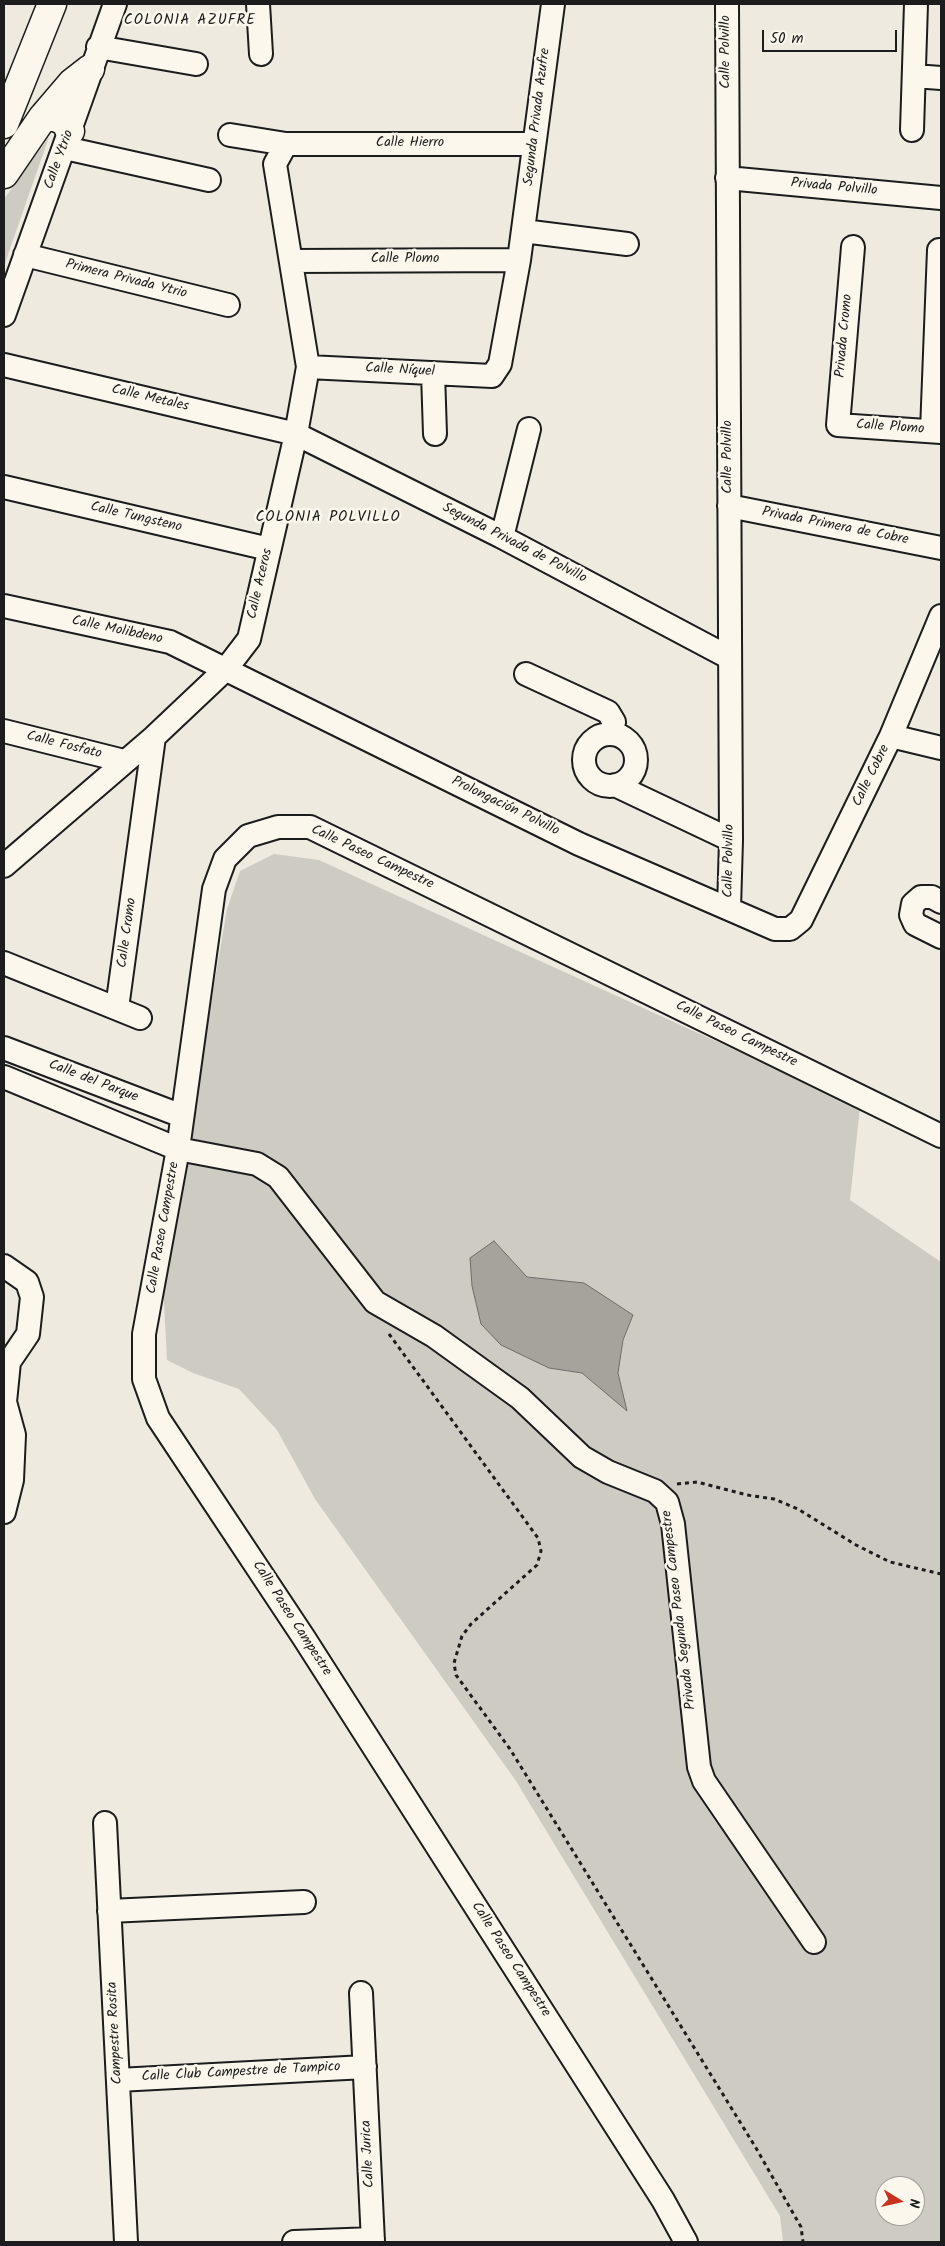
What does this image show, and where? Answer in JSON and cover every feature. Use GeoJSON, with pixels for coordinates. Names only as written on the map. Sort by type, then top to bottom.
{"type":"FeatureCollection","features":[{"type":"Feature","properties":{"kind":"main road"},"geometry":{"type":"LineString","coordinates":[[4,124],[52,4]]}},
{"type":"Feature","properties":{"kind":"main road"},"geometry":{"type":"LineString","coordinates":[[4,174],[43,117],[94,58]]}},
{"type":"Feature","properties":{"kind":"main road"},"geometry":{"type":"LineString","coordinates":[[43,117],[55,117],[65,121],[68,140]]}},
{"type":"Feature","properties":{"kind":"street","name":"Calle Ytrio"},"geometry":{"type":"LineString","coordinates":[[4,315],[68,140],[94,58],[115,4]]}},
{"type":"Feature","properties":{"kind":"street"},"geometry":{"type":"LineString","coordinates":[[258,4],[261,54]]}},
{"type":"Feature","properties":{"kind":"street","name":"Segunda Privada Azufre"},"geometry":{"type":"LineString","coordinates":[[492,376],[500,364],[519,260],[553,4]]}},
{"type":"Feature","properties":{"kind":"street","name":"Calle Polvillo"},"geometry":{"type":"LineString","coordinates":[[727,4],[731,840],[729,909]]}},
{"type":"Feature","properties":{"kind":"street"},"geometry":{"type":"LineString","coordinates":[[912,130],[916,4]]}},
{"type":"Feature","properties":{"kind":"street"},"geometry":{"type":"LineString","coordinates":[[94,58],[196,64]]}},
{"type":"Feature","properties":{"kind":"street"},"geometry":{"type":"LineString","coordinates":[[914,76],[941,78]]}},
{"type":"Feature","properties":{"kind":"street","name":"Calle Hierro"},"geometry":{"type":"LineString","coordinates":[[230,135],[286,144],[534,144]]}},
{"type":"Feature","properties":{"kind":"street"},"geometry":{"type":"LineString","coordinates":[[68,140],[209,180]]}},
{"type":"Feature","properties":{"kind":"street","name":"Calle Aceros"},"geometry":{"type":"LineString","coordinates":[[5,864],[154,737],[226,669],[249,638],[296,434],[308,367],[274,164],[286,144]]}},
{"type":"Feature","properties":{"kind":"street","name":"Privada Polvillo"},"geometry":{"type":"LineString","coordinates":[[727,178],[941,198]]}},
{"type":"Feature","properties":{"kind":"street"},"geometry":{"type":"LineString","coordinates":[[523,231],[627,244]]}},
{"type":"Feature","properties":{"kind":"street","name":"Privada Cromo"},"geometry":{"type":"LineString","coordinates":[[838,425],[853,247]]}},
{"type":"Feature","properties":{"kind":"street"},"geometry":{"type":"LineString","coordinates":[[936,432],[939,250]]}},
{"type":"Feature","properties":{"kind":"street","name":"Primera Privada Ytrio"},"geometry":{"type":"LineString","coordinates":[[25,255],[228,305]]}},
{"type":"Feature","properties":{"kind":"street","name":"Calle Plomo"},"geometry":{"type":"LineString","coordinates":[[291,260],[519,260]]}},
{"type":"Feature","properties":{"kind":"street","name":"Calle Metales"},"geometry":{"type":"LineString","coordinates":[[4,365],[296,434]]}},
{"type":"Feature","properties":{"kind":"street","name":"Calle Níquel"},"geometry":{"type":"LineString","coordinates":[[308,367],[492,376]]}},
{"type":"Feature","properties":{"kind":"street"},"geometry":{"type":"LineString","coordinates":[[433,373],[435,434]]}},
{"type":"Feature","properties":{"kind":"street","name":"Calle Plomo"},"geometry":{"type":"LineString","coordinates":[[838,425],[936,432]]}},
{"type":"Feature","properties":{"kind":"street"},"geometry":{"type":"LineString","coordinates":[[502,537],[530,429]]}},
{"type":"Feature","properties":{"kind":"street","name":"Segunda Privada de Polvillo"},"geometry":{"type":"LineString","coordinates":[[296,434],[502,537],[730,658]]}},
{"type":"Feature","properties":{"kind":"street","name":"Calle Tungsteno"},"geometry":{"type":"LineString","coordinates":[[4,487],[269,549]]}},
{"type":"Feature","properties":{"kind":"street","name":"Privada Primera de Cobre"},"geometry":{"type":"LineString","coordinates":[[729,506],[941,548]]}},
{"type":"Feature","properties":{"kind":"street","name":"Calle Molibdeno"},"geometry":{"type":"LineString","coordinates":[[4,606],[170,642],[226,669]]}},
{"type":"Feature","properties":{"kind":"street","name":"Calle Cobre"},"geometry":{"type":"LineString","coordinates":[[790,929],[801,920],[891,736],[941,616]]}},
{"type":"Feature","properties":{"kind":"street","name":"Prolongación Polvillo"},"geometry":{"type":"LineString","coordinates":[[226,669],[579,844],[776,929],[790,929]]}},
{"type":"Feature","properties":{"kind":"street"},"geometry":{"type":"LineString","coordinates":[[526,674],[608,712],[614,722],[610,734]]}},
{"type":"Feature","properties":{"kind":"street","name":"Calle Fosfato"},"geometry":{"type":"LineString","coordinates":[[4,731],[124,761]]}},
{"type":"Feature","properties":{"kind":"street"},"geometry":{"type":"LineString","coordinates":[[615,786],[630,776],[636,760],[635,752],[626,739],[610,734],[596,738],[590,744],[584,761],[590,777],[606,786],[615,786],[731,840]]}},
{"type":"Feature","properties":{"kind":"street"},"geometry":{"type":"LineString","coordinates":[[891,736],[941,748]]}},
{"type":"Feature","properties":{"kind":"street","name":"Calle Cromo"},"geometry":{"type":"LineString","coordinates":[[117,1008],[154,737]]}},
{"type":"Feature","properties":{"kind":"street","name":"Calle Paseo Campestre"},"geometry":{"type":"LineString","coordinates":[[686,2242],[663,2200],[304,1638],[158,1418],[144,1379],[144,1334],[178,1150],[214,889],[225,859],[248,836],[278,827],[310,827],[941,1136]]}},
{"type":"Feature","properties":{"kind":"street"},"geometry":{"type":"LineString","coordinates":[[941,902],[932,897],[921,897],[913,904],[911,915],[915,924],[941,938]]}},
{"type":"Feature","properties":{"kind":"street"},"geometry":{"type":"LineString","coordinates":[[4,963],[140,1018]]}},
{"type":"Feature","properties":{"kind":"street","name":"Calle del Parque"},"geometry":{"type":"LineString","coordinates":[[4,1048],[182,1116]]}},
{"type":"Feature","properties":{"kind":"street"},"geometry":{"type":"LineString","coordinates":[[47,1095],[58,1068]]}},
{"type":"Feature","properties":{"kind":"street","name":"Calle del Parque"},"geometry":{"type":"LineString","coordinates":[[4,1077],[178,1150]]}},
{"type":"Feature","properties":{"kind":"street","name":"Privada Segunda Paseo Campestre"},"geometry":{"type":"LineString","coordinates":[[178,1150],[257,1164],[278,1177],[374,1302],[434,1336],[520,1398],[582,1456],[608,1472],[655,1492],[667,1502],[673,1524],[699,1767],[704,1781],[814,1942]]}},
{"type":"Feature","properties":{"kind":"street"},"geometry":{"type":"LineString","coordinates":[[4,1266],[27,1282],[32,1297],[28,1334],[10,1362],[5,1402],[14,1435],[12,1480],[4,1512]]}},
{"type":"Feature","properties":{"kind":"street","name":"Campestre Rosita"},"geometry":{"type":"LineString","coordinates":[[105,1823],[126,2242]]}},
{"type":"Feature","properties":{"kind":"street"},"geometry":{"type":"LineString","coordinates":[[110,1911],[304,1902]]}},
{"type":"Feature","properties":{"kind":"street","name":"Calle Jurica"},"geometry":{"type":"LineString","coordinates":[[361,1993],[373,2241]]}},
{"type":"Feature","properties":{"kind":"street","name":"Calle Club Campestre de Tampico"},"geometry":{"type":"LineString","coordinates":[[118,2080],[365,2067]]}},
{"type":"Feature","properties":{"kind":"street"},"geometry":{"type":"LineString","coordinates":[[294,2242],[373,2241]]}},
{"type":"Feature","properties":{"kind":"path"},"geometry":{"type":"LineString","coordinates":[[374,1302],[384,1327],[538,1538],[540,1551],[537,1566],[471,1624],[462,1636],[454,1663],[456,1675],[510,1749],[751,2140],[800,2227],[803,2242]]}},
{"type":"Feature","properties":{"kind":"path"},"geometry":{"type":"LineString","coordinates":[[655,1492],[679,1483],[697,1482],[747,1495],[774,1499],[798,1509],[856,1545],[890,1562],[941,1574]]}},
{"type":"Feature","properties":{"kind":"shaded area"},"geometry":{"type":"Polygon","coordinates":[[[49,137],[4,266],[4,199],[49,137]]]}},
{"type":"Feature","properties":{"kind":"shaded area"},"geometry":{"type":"Polygon","coordinates":[[[274,854],[319,860],[860,1107],[850,1200],[941,1262],[941,2242],[783,2242],[780,2216],[516,1781],[315,1499],[277,1430],[239,1389],[193,1373],[167,1360],[163,1284],[227,909],[240,871],[274,854]]]}},
{"type":"Feature","properties":{"kind":"shaded area"},"geometry":{"type":"Polygon","coordinates":[[[494,1241],[527,1277],[584,1283],[633,1315],[623,1340],[618,1373],[627,1411],[582,1373],[549,1368],[501,1345],[481,1324],[472,1286],[470,1258],[494,1241]]]}},
{"type":"Feature","properties":{"kind":"district","name":"COLONIA AZUFRE"},"geometry":{"type":"Point","coordinates":[190,21]}},
{"type":"Feature","properties":{"kind":"district","name":"COLONIA POLVILLO"},"geometry":{"type":"Point","coordinates":[328,518]}}]}
